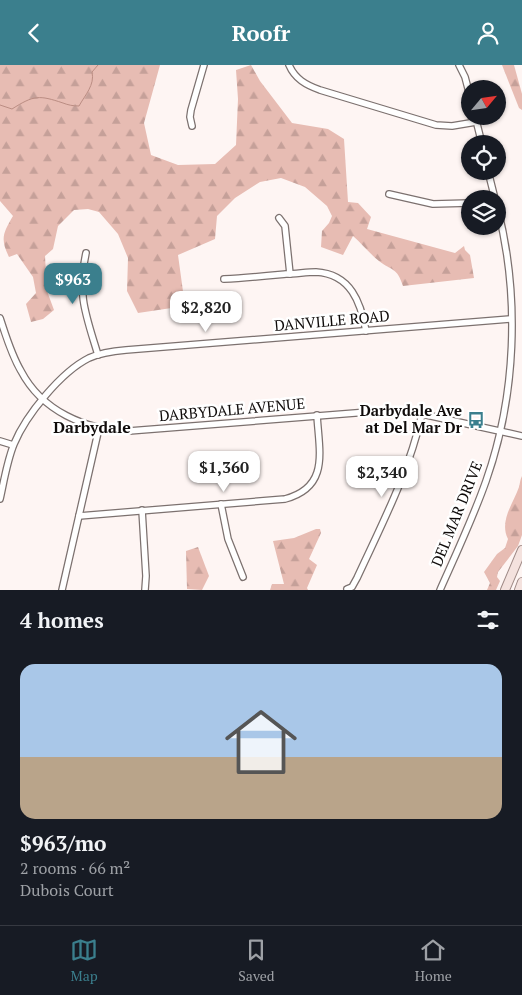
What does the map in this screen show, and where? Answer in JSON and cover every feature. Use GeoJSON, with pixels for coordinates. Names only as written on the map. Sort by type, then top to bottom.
{"type":"FeatureCollection","features":[{"type":"Feature","properties":{"kind":"main road"},"geometry":{"type":"LineString","coordinates":[[505,590],[522,551]]}},
{"type":"Feature","properties":{"kind":"main road"},"geometry":{"type":"LineString","coordinates":[[518,590],[522,582]]}},
{"type":"Feature","properties":{"kind":"street"},"geometry":{"type":"LineString","coordinates":[[192,126],[191,110],[204,65]]}},
{"type":"Feature","properties":{"kind":"street"},"geometry":{"type":"LineString","coordinates":[[289,65],[294,75],[304,83],[320,90],[436,125],[452,126],[461,123]]}},
{"type":"Feature","properties":{"kind":"street"},"geometry":{"type":"LineString","coordinates":[[459,65],[466,80]]}},
{"type":"Feature","properties":{"kind":"street"},"geometry":{"type":"LineString","coordinates":[[389,194],[433,204],[461,203]]}},
{"type":"Feature","properties":{"kind":"street"},"geometry":{"type":"LineString","coordinates":[[280,218],[285,226],[290,274]]}},
{"type":"Feature","properties":{"kind":"street","name":"DEL MAR DRIVE"},"geometry":{"type":"LineString","coordinates":[[440,590],[478,504],[500,432],[510,368],[511,319],[506,250],[503,235]]}},
{"type":"Feature","properties":{"kind":"street"},"geometry":{"type":"LineString","coordinates":[[86,253],[82,299],[98,355]]}},
{"type":"Feature","properties":{"kind":"street"},"geometry":{"type":"LineString","coordinates":[[224,279],[318,272],[332,276],[352,290],[360,304],[366,331]]}},
{"type":"Feature","properties":{"kind":"street","name":"DARBYDALE AVENUE"},"geometry":{"type":"LineString","coordinates":[[0,317],[3,338],[21,373],[29,384],[43,399],[75,420],[99,428],[129,431],[393,410],[422,414],[522,436]]}},
{"type":"Feature","properties":{"kind":"street","name":"DANVILLE ROAD"},"geometry":{"type":"LineString","coordinates":[[0,499],[13,445],[25,422],[43,399],[72,369],[98,355],[126,350],[511,319]]}},
{"type":"Feature","properties":{"kind":"street"},"geometry":{"type":"LineString","coordinates":[[347,589],[352,587],[358,578],[400,485],[412,453],[422,414]]}},
{"type":"Feature","properties":{"kind":"street"},"geometry":{"type":"LineString","coordinates":[[79,516],[285,499],[299,494],[309,487],[316,476],[320,463],[317,415]]}},
{"type":"Feature","properties":{"kind":"street"},"geometry":{"type":"LineString","coordinates":[[62,590],[99,428]]}},
{"type":"Feature","properties":{"kind":"street"},"geometry":{"type":"LineString","coordinates":[[0,441],[13,445]]}},
{"type":"Feature","properties":{"kind":"street"},"geometry":{"type":"LineString","coordinates":[[221,504],[228,539],[243,577]]}},
{"type":"Feature","properties":{"kind":"street"},"geometry":{"type":"LineString","coordinates":[[142,510],[146,590]]}},
{"type":"Feature","properties":{"kind":"green space"},"geometry":{"type":"Polygon","coordinates":[[[0,65],[160,65],[144,123],[151,155],[178,165],[215,164],[236,145],[238,99],[236,70],[251,65],[260,81],[292,123],[328,129],[344,139],[348,202],[358,203],[371,217],[367,229],[455,253],[464,246],[470,255],[474,278],[403,286],[399,275],[394,270],[376,258],[353,236],[343,255],[321,247],[322,231],[332,216],[327,206],[305,187],[281,178],[260,182],[235,198],[217,216],[215,239],[178,255],[185,306],[138,313],[127,291],[128,258],[118,234],[99,212],[88,209],[74,210],[58,226],[53,249],[45,256],[47,291],[54,310],[43,319],[31,322],[26,304],[36,293],[33,277],[17,254],[9,257],[4,245],[5,232],[13,216],[0,201],[0,65]]]}},
{"type":"Feature","properties":{"kind":"green space"},"geometry":{"type":"Polygon","coordinates":[[[502,65],[514,65],[522,94],[522,110],[519,108],[502,65]]]}},
{"type":"Feature","properties":{"kind":"green space"},"geometry":{"type":"Polygon","coordinates":[[[522,476],[522,535],[518,546],[498,572],[497,577],[500,581],[496,590],[487,590],[490,583],[484,572],[497,554],[505,548],[508,539],[505,526],[506,519],[522,476]]]}},
{"type":"Feature","properties":{"kind":"green space"},"geometry":{"type":"Polygon","coordinates":[[[320,529],[321,533],[309,559],[317,565],[307,588],[308,590],[270,590],[272,584],[284,584],[273,541],[294,538],[320,529]]]}},
{"type":"Feature","properties":{"kind":"green space"},"geometry":{"type":"Polygon","coordinates":[[[198,547],[209,576],[202,590],[187,589],[186,551],[198,547]]]}},
{"type":"Feature","properties":{"kind":"waterway"},"geometry":{"type":"LineString","coordinates":[[0,105],[12,109],[31,99],[42,98],[79,106],[91,86],[92,72],[98,65]]}},
{"type":"Feature","properties":{"kind":"place","name":"Darbydale Ave at Del Mar Dr"},"geometry":{"type":"Point","coordinates":[476,420]}},
{"type":"Feature","properties":{"kind":"district","name":"Darbydale"},"geometry":{"type":"Point","coordinates":[92,427]}}]}
